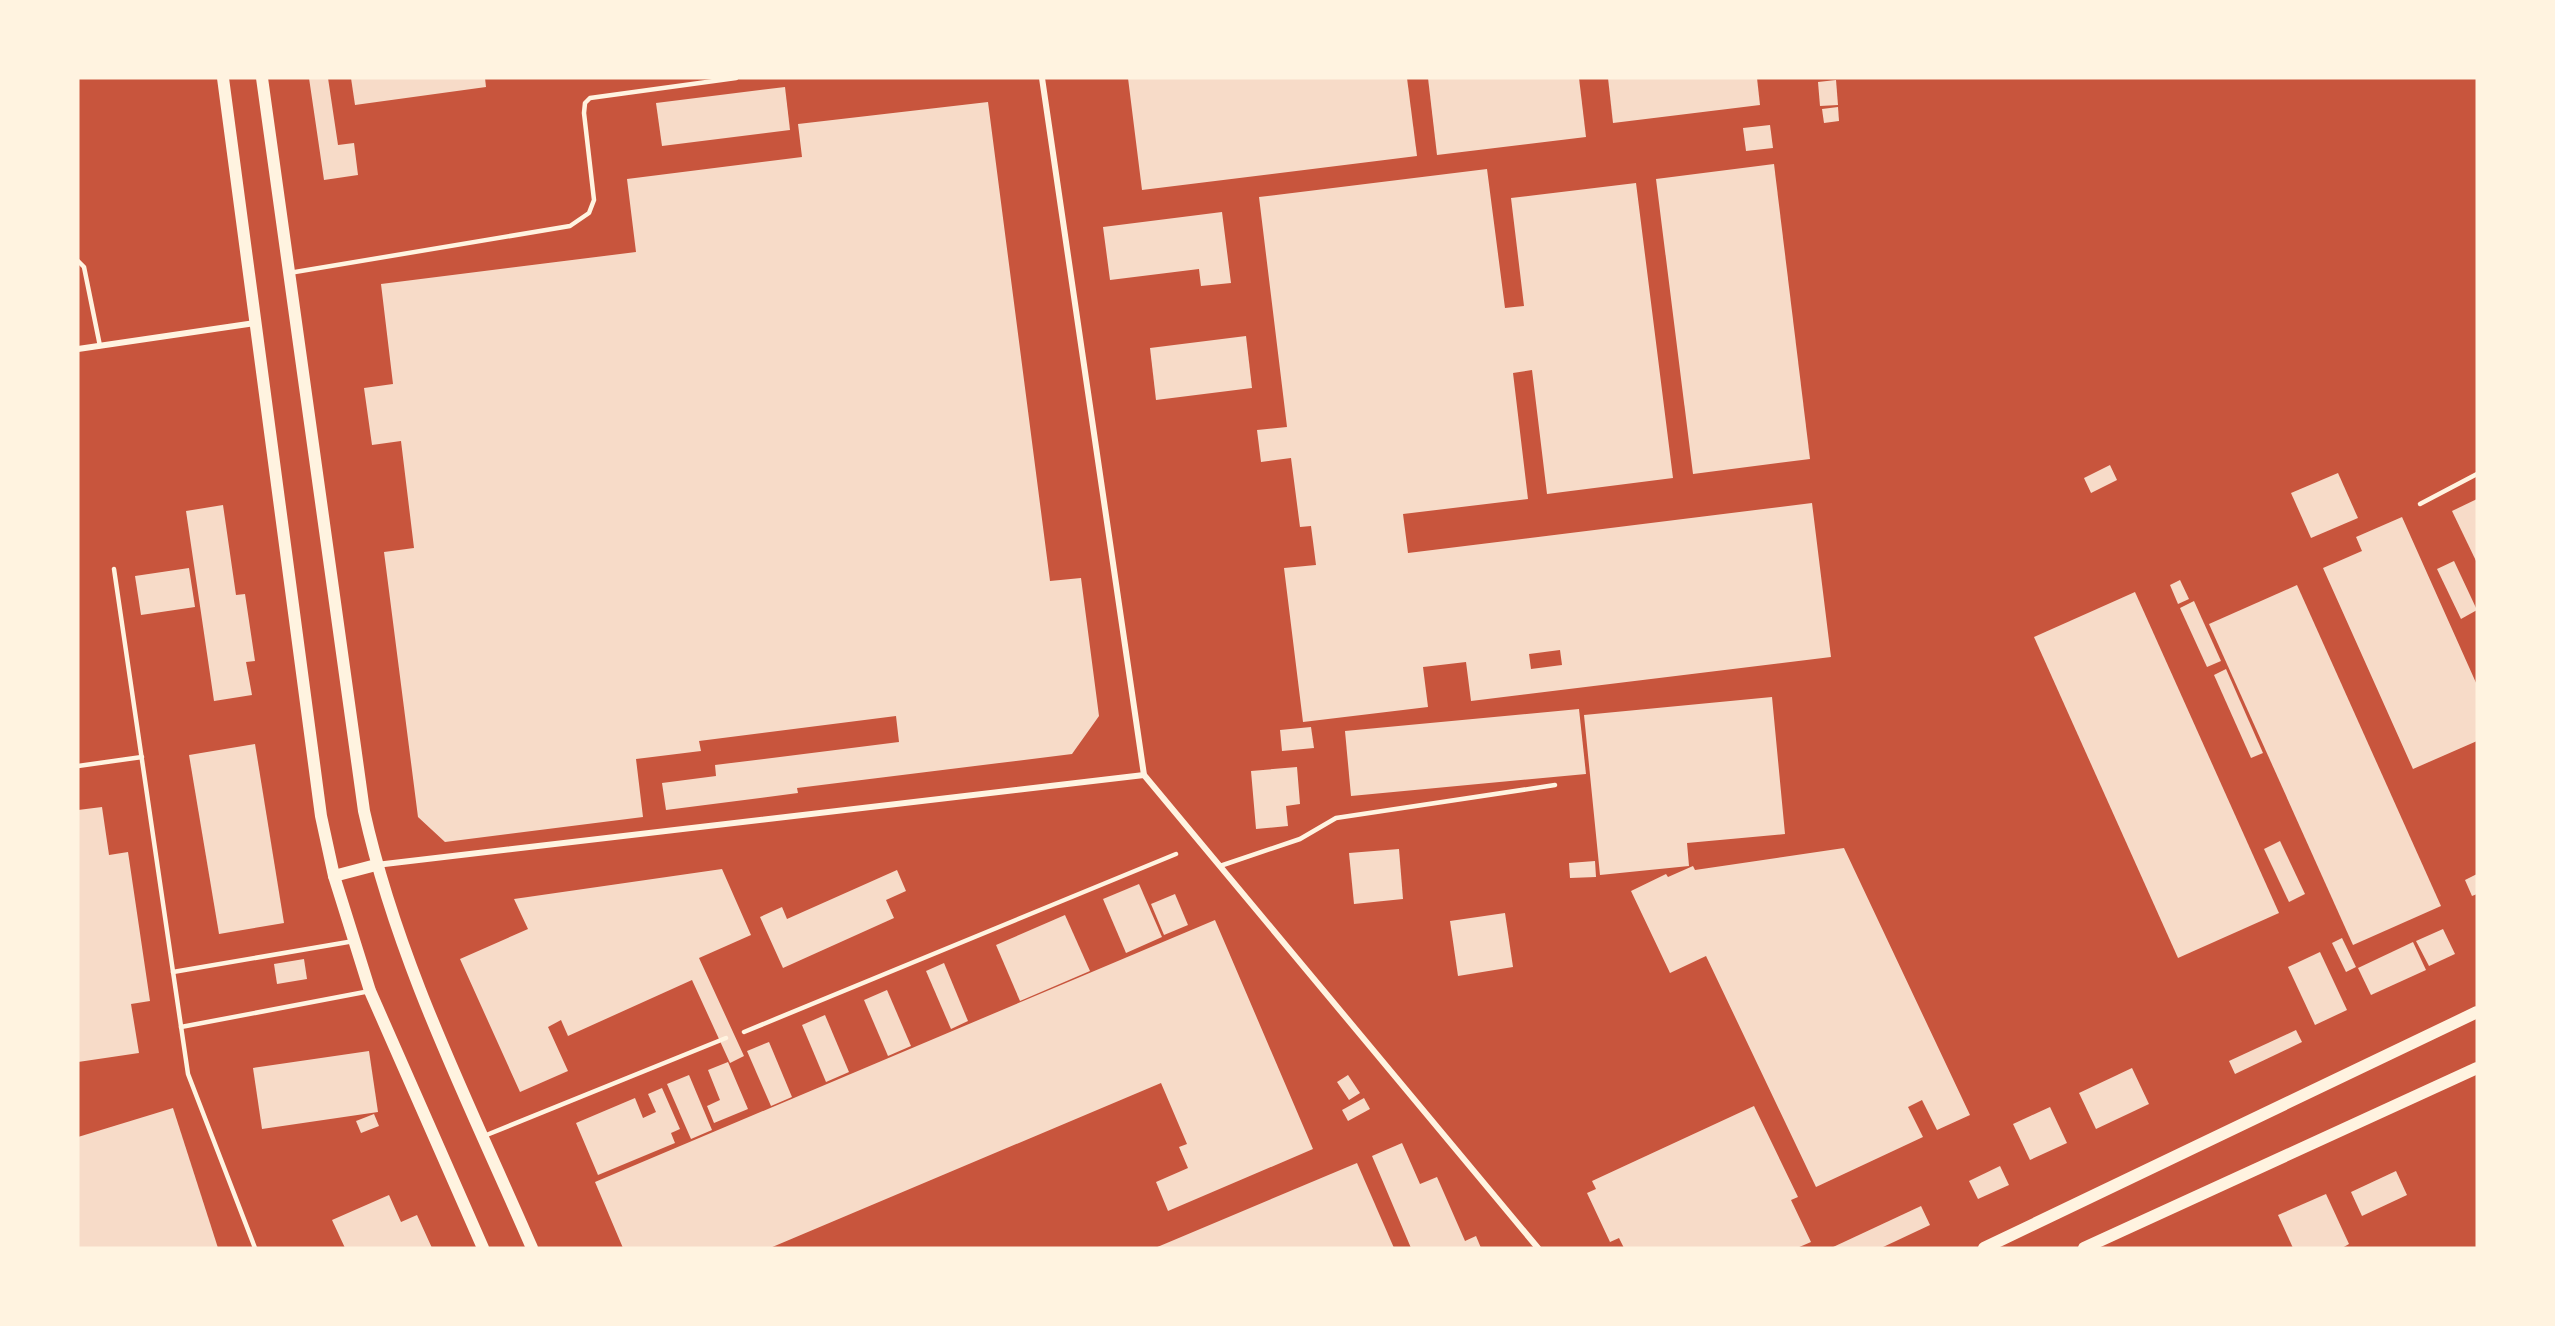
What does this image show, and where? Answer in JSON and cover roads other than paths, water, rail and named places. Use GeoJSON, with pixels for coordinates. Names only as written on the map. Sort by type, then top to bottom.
{"type":"FeatureCollection","features":[{"type":"Feature","properties":{"kind":"main road"},"geometry":{"type":"LineString","coordinates":[[224,78],[321,816],[334,876],[370,991],[483,1248]]}},
{"type":"Feature","properties":{"kind":"main road"},"geometry":{"type":"LineString","coordinates":[[262,78],[364,811],[376,865],[411,970],[532,1248]]}},
{"type":"Feature","properties":{"kind":"main road"},"geometry":{"type":"LineString","coordinates":[[334,876],[376,865]]}},
{"type":"Feature","properties":{"kind":"main road"},"geometry":{"type":"LineString","coordinates":[[1984,1248],[2477,1012]]}},
{"type":"Feature","properties":{"kind":"main road"},"geometry":{"type":"LineString","coordinates":[[2084,1248],[2477,1068]]}},
{"type":"Feature","properties":{"kind":"street"},"geometry":{"type":"LineString","coordinates":[[1042,78],[1144,775],[1538,1248]]}},
{"type":"Feature","properties":{"kind":"street"},"geometry":{"type":"LineString","coordinates":[[78,349],[257,322]]}},
{"type":"Feature","properties":{"kind":"street"},"geometry":{"type":"LineString","coordinates":[[376,865],[1144,775]]}},
{"type":"Feature","properties":{"kind":"lane"},"geometry":{"type":"LineString","coordinates":[[290,273],[570,226],[589,213],[594,200],[584,113],[585,103],[590,98],[736,78]]}},
{"type":"Feature","properties":{"kind":"lane"},"geometry":{"type":"LineString","coordinates":[[78,261],[84,267],[100,345]]}},
{"type":"Feature","properties":{"kind":"lane"},"geometry":{"type":"LineString","coordinates":[[2420,504],[2477,474]]}},
{"type":"Feature","properties":{"kind":"lane"},"geometry":{"type":"LineString","coordinates":[[114,569],[188,1074],[255,1248]]}},
{"type":"Feature","properties":{"kind":"lane"},"geometry":{"type":"LineString","coordinates":[[78,766],[142,757]]}},
{"type":"Feature","properties":{"kind":"lane"},"geometry":{"type":"LineString","coordinates":[[1220,866],[1300,839],[1336,818],[1555,785]]}},
{"type":"Feature","properties":{"kind":"lane"},"geometry":{"type":"LineString","coordinates":[[744,1032],[1176,854]]}},
{"type":"Feature","properties":{"kind":"lane"},"geometry":{"type":"LineString","coordinates":[[173,972],[354,941]]}},
{"type":"Feature","properties":{"kind":"lane"},"geometry":{"type":"LineString","coordinates":[[181,1027],[370,991]]}},
{"type":"Feature","properties":{"kind":"lane"},"geometry":{"type":"LineString","coordinates":[[484,1137],[726,1038]]}}]}
